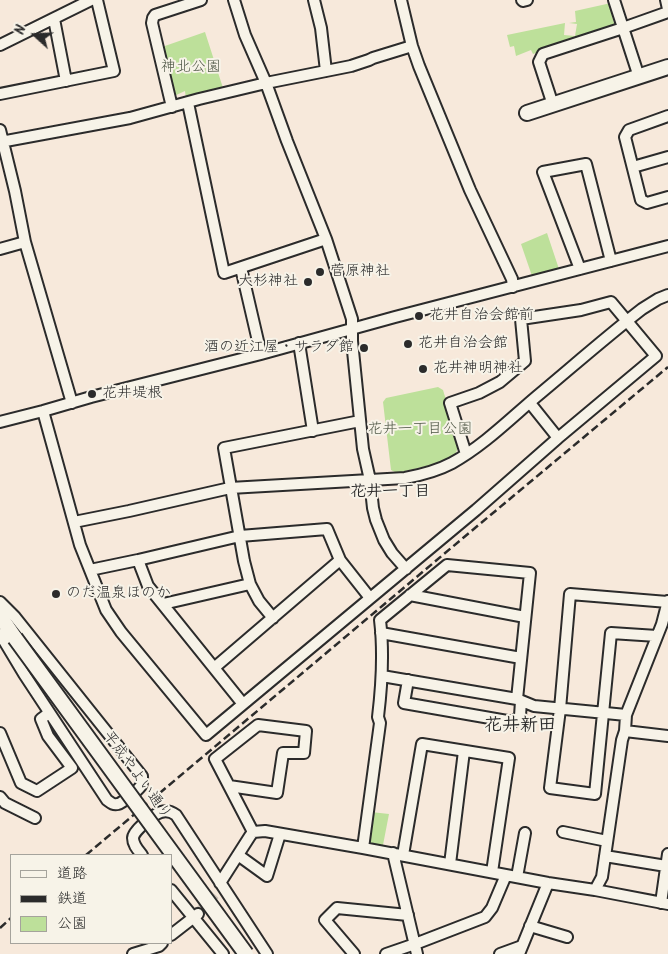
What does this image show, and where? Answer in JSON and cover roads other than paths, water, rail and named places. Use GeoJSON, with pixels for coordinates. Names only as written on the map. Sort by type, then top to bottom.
{"type":"FeatureCollection","features":[{"type":"Feature","properties":{"kind":"street"},"geometry":{"type":"LineString","coordinates":[[0,45],[90,0]]}},
{"type":"Feature","properties":{"kind":"street"},"geometry":{"type":"LineString","coordinates":[[0,94],[114,71],[97,0]]}},
{"type":"Feature","properties":{"kind":"street"},"geometry":{"type":"LineString","coordinates":[[172,107],[152,23],[153,18],[155,15],[201,0]]}},
{"type":"Feature","properties":{"kind":"street"},"geometry":{"type":"LineString","coordinates":[[234,0],[245,35],[266,83],[326,239],[352,319],[351,328],[360,421],[373,508],[378,528],[384,540],[406,569]]}},
{"type":"Feature","properties":{"kind":"street"},"geometry":{"type":"LineString","coordinates":[[314,0],[326,71]]}},
{"type":"Feature","properties":{"kind":"street"},"geometry":{"type":"LineString","coordinates":[[401,0],[412,46],[461,168],[512,279],[513,287]]}},
{"type":"Feature","properties":{"kind":"street"},"geometry":{"type":"LineString","coordinates":[[522,0],[528,0]]}},
{"type":"Feature","properties":{"kind":"street"},"geometry":{"type":"LineString","coordinates":[[614,0],[639,77]]}},
{"type":"Feature","properties":{"kind":"street"},"geometry":{"type":"LineString","coordinates":[[553,105],[539,62],[543,54],[668,11],[666,0]]}},
{"type":"Feature","properties":{"kind":"street"},"geometry":{"type":"LineString","coordinates":[[54,19],[66,81]]}},
{"type":"Feature","properties":{"kind":"street"},"geometry":{"type":"LineString","coordinates":[[1,142],[130,118],[266,83],[351,66],[412,46]]}},
{"type":"Feature","properties":{"kind":"street"},"geometry":{"type":"LineString","coordinates":[[527,113],[668,67]]}},
{"type":"Feature","properties":{"kind":"street"},"geometry":{"type":"LineString","coordinates":[[188,103],[224,273],[326,239]]}},
{"type":"Feature","properties":{"kind":"street"},"geometry":{"type":"LineString","coordinates":[[668,116],[629,130],[625,137],[641,200],[647,203],[668,198]]}},
{"type":"Feature","properties":{"kind":"street"},"geometry":{"type":"LineString","coordinates":[[0,130],[1,142],[25,242],[72,402]]}},
{"type":"Feature","properties":{"kind":"street"},"geometry":{"type":"LineString","coordinates":[[633,167],[668,157]]}},
{"type":"Feature","properties":{"kind":"street"},"geometry":{"type":"LineString","coordinates":[[580,269],[543,172],[586,164],[611,261]]}},
{"type":"Feature","properties":{"kind":"street"},"geometry":{"type":"LineString","coordinates":[[0,249],[25,242]]}},
{"type":"Feature","properties":{"kind":"street"},"geometry":{"type":"LineString","coordinates":[[0,422],[668,246]]}},
{"type":"Feature","properties":{"kind":"street"},"geometry":{"type":"LineString","coordinates":[[241,268],[261,354]]}},
{"type":"Feature","properties":{"kind":"street"},"geometry":{"type":"LineString","coordinates":[[74,522],[230,488],[405,478],[420,475],[444,466],[466,454],[492,434],[627,321],[658,299],[668,295]]}},
{"type":"Feature","properties":{"kind":"street"},"geometry":{"type":"LineString","coordinates":[[43,412],[80,545],[106,610],[121,632],[206,735],[406,569],[656,356],[611,302],[581,310],[521,319],[525,361],[500,382],[479,393],[449,400],[466,454]]}},
{"type":"Feature","properties":{"kind":"street"},"geometry":{"type":"LineString","coordinates":[[299,343],[313,430]]}},
{"type":"Feature","properties":{"kind":"street"},"geometry":{"type":"LineString","coordinates":[[530,402],[558,438]]}},
{"type":"Feature","properties":{"kind":"street"},"geometry":{"type":"LineString","coordinates":[[273,618],[260,602],[250,584],[230,488],[224,448],[360,421]]}},
{"type":"Feature","properties":{"kind":"street"},"geometry":{"type":"LineString","coordinates":[[90,570],[240,536],[327,529],[340,560],[370,598]]}},
{"type":"Feature","properties":{"kind":"street"},"geometry":{"type":"LineString","coordinates":[[138,560],[148,586],[243,704]]}},
{"type":"Feature","properties":{"kind":"street"},"geometry":{"type":"LineString","coordinates":[[214,668],[340,560]]}},
{"type":"Feature","properties":{"kind":"street"},"geometry":{"type":"LineString","coordinates":[[363,848],[380,723],[378,717],[382,676],[382,633],[380,620],[447,564],[530,573],[521,658],[520,716],[513,722],[404,703],[408,680]]}},
{"type":"Feature","properties":{"kind":"street"},"geometry":{"type":"LineString","coordinates":[[163,604],[250,584]]}},
{"type":"Feature","properties":{"kind":"street"},"geometry":{"type":"LineString","coordinates":[[595,890],[602,876],[626,715],[662,624],[668,602],[570,594],[560,709],[550,788],[595,794],[611,633],[657,636]]}},
{"type":"Feature","properties":{"kind":"street"},"geometry":{"type":"LineString","coordinates":[[410,595],[525,617]]}},
{"type":"Feature","properties":{"kind":"street"},"geometry":{"type":"LineString","coordinates":[[0,602],[15,617],[139,771],[143,782],[140,787],[121,803],[116,805],[107,800],[49,713],[0,634]]}},
{"type":"Feature","properties":{"kind":"street","name":"平成やよい通り"},"geometry":{"type":"LineString","coordinates":[[0,616],[246,954]]}},
{"type":"Feature","properties":{"kind":"street"},"geometry":{"type":"LineString","coordinates":[[382,633],[521,658]]}},
{"type":"Feature","properties":{"kind":"street"},"geometry":{"type":"LineString","coordinates":[[382,676],[519,700],[534,706],[626,715]]}},
{"type":"Feature","properties":{"kind":"street"},"geometry":{"type":"LineString","coordinates":[[0,733],[22,783],[37,791],[72,768],[48,736],[41,719],[49,713]]}},
{"type":"Feature","properties":{"kind":"street"},"geometry":{"type":"LineString","coordinates":[[229,786],[277,793],[283,753],[304,753],[306,731],[258,725],[215,759],[229,786],[254,832]]}},
{"type":"Feature","properties":{"kind":"street"},"geometry":{"type":"LineString","coordinates":[[625,730],[668,736]]}},
{"type":"Feature","properties":{"kind":"street"},"geometry":{"type":"LineString","coordinates":[[416,949],[408,915],[398,854],[422,744],[510,758],[492,872]]}},
{"type":"Feature","properties":{"kind":"street"},"geometry":{"type":"LineString","coordinates":[[450,864],[464,751]]}},
{"type":"Feature","properties":{"kind":"street"},"geometry":{"type":"LineString","coordinates":[[0,797],[5,803],[35,818]]}},
{"type":"Feature","properties":{"kind":"street"},"geometry":{"type":"LineString","coordinates":[[141,854],[134,846],[133,839],[134,833],[138,828],[160,812],[171,812],[176,815],[266,954]]}},
{"type":"Feature","properties":{"kind":"street"},"geometry":{"type":"LineString","coordinates":[[220,883],[254,832],[265,831],[664,904],[668,854]]}},
{"type":"Feature","properties":{"kind":"street"},"geometry":{"type":"LineString","coordinates":[[562,832],[607,841]]}},
{"type":"Feature","properties":{"kind":"street"},"geometry":{"type":"LineString","coordinates":[[517,877],[525,833]]}},
{"type":"Feature","properties":{"kind":"street"},"geometry":{"type":"LineString","coordinates":[[238,855],[267,876],[280,834]]}},
{"type":"Feature","properties":{"kind":"street"},"geometry":{"type":"LineString","coordinates":[[605,856],[667,869]]}},
{"type":"Feature","properties":{"kind":"street"},"geometry":{"type":"LineString","coordinates":[[386,954],[416,949],[485,917],[492,908],[506,875]]}},
{"type":"Feature","properties":{"kind":"street"},"geometry":{"type":"LineString","coordinates":[[500,954],[520,950],[548,883]]}},
{"type":"Feature","properties":{"kind":"street"},"geometry":{"type":"LineString","coordinates":[[172,891],[196,915],[223,954]]}},
{"type":"Feature","properties":{"kind":"street"},"geometry":{"type":"LineString","coordinates":[[354,954],[324,920],[337,908],[408,915]]}},
{"type":"Feature","properties":{"kind":"street"},"geometry":{"type":"LineString","coordinates":[[172,934],[196,915]]}},
{"type":"Feature","properties":{"kind":"street"},"geometry":{"type":"LineString","coordinates":[[530,926],[567,937]]}},
{"type":"Feature","properties":{"kind":"street"},"geometry":{"type":"LineString","coordinates":[[133,954],[161,946]]}},
{"type":"Feature","properties":{"kind":"tunnel"},"geometry":{"type":"LineString","coordinates":[[198,913],[222,887]]}},
{"type":"Feature","properties":{"kind":"railway"},"geometry":{"type":"LineString","coordinates":[[87,854],[668,367]]}},
{"type":"Feature","properties":{"kind":"railway"},"geometry":{"type":"LineString","coordinates":[[0,928],[10,919]]}},
{"type":"Feature","properties":{"kind":"place","name":"菅原神社"},"geometry":{"type":"Point","coordinates":[320,272]}},
{"type":"Feature","properties":{"kind":"place","name":"大杉神社"},"geometry":{"type":"Point","coordinates":[308,282]}},
{"type":"Feature","properties":{"kind":"place","name":"花井自治会館前"},"geometry":{"type":"Point","coordinates":[419,316]}},
{"type":"Feature","properties":{"kind":"place","name":"花井自治会館"},"geometry":{"type":"Point","coordinates":[408,344]}},
{"type":"Feature","properties":{"kind":"place","name":"酒の近江屋・サラダ館"},"geometry":{"type":"Point","coordinates":[364,348]}},
{"type":"Feature","properties":{"kind":"place","name":"花井神明神社"},"geometry":{"type":"Point","coordinates":[423,369]}},
{"type":"Feature","properties":{"kind":"place","name":"花井堤根"},"geometry":{"type":"Point","coordinates":[92,394]}},
{"type":"Feature","properties":{"kind":"place","name":"のだ温泉ほのか"},"geometry":{"type":"Point","coordinates":[56,594]}},
{"type":"Feature","properties":{"kind":"district","name":"花井一丁目"},"geometry":{"type":"Point","coordinates":[390,493]}},
{"type":"Feature","properties":{"kind":"district","name":"花井新田"},"geometry":{"type":"Point","coordinates":[520,727]}},
{"type":"Feature","properties":{"kind":"park label","name":"神北公園"},"geometry":{"type":"Point","coordinates":[191,68]}},
{"type":"Feature","properties":{"kind":"park label","name":"花井一丁目公園"},"geometry":{"type":"Point","coordinates":[420,430]}}]}
